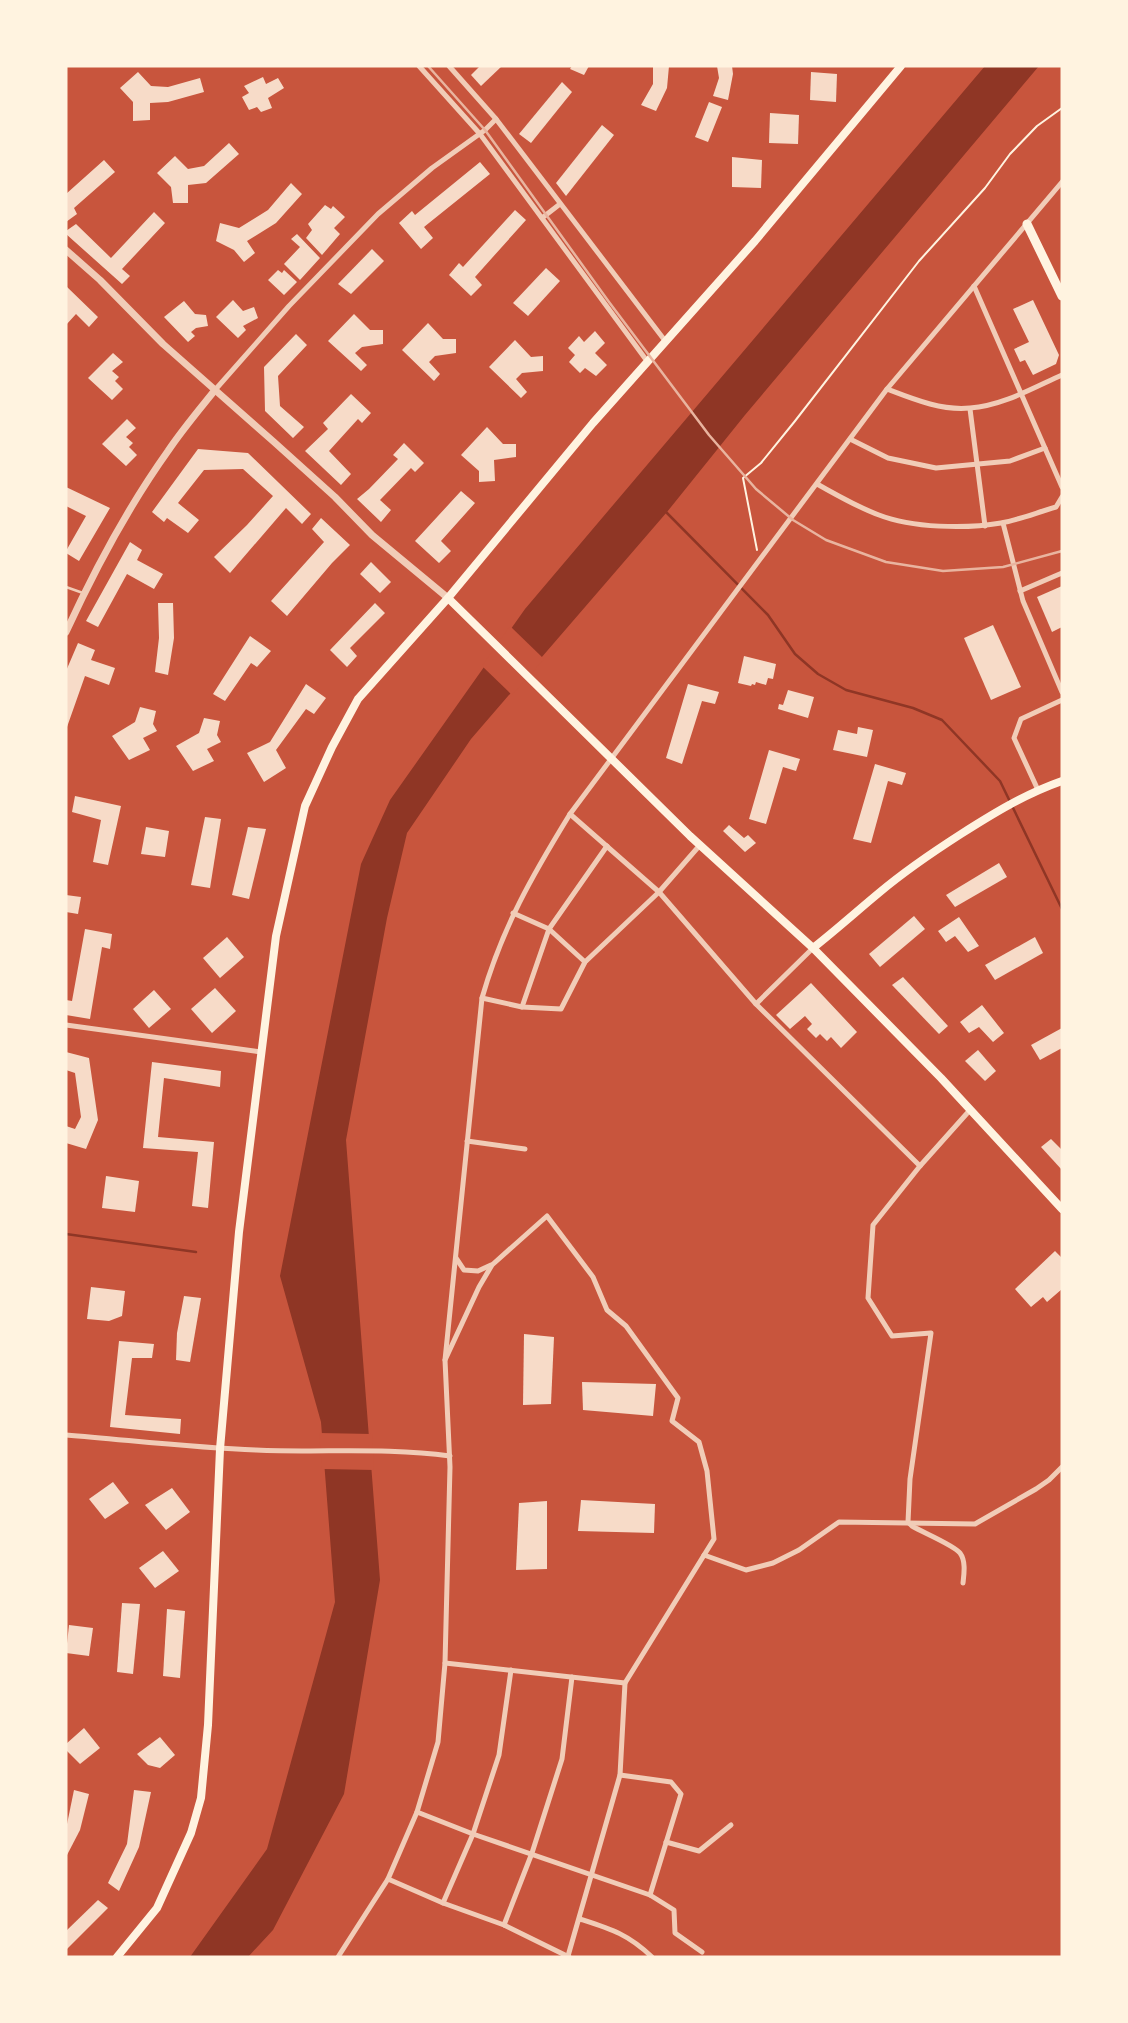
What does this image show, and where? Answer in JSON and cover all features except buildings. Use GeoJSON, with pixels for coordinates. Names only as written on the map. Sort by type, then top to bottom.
{"type":"FeatureCollection","features":[{"type":"Feature","properties":{"kind":"main road"},"geometry":{"type":"LineString","coordinates":[[117,1957],[157,1908],[191,1833],[201,1798],[208,1725],[220,1449],[240,1232],[276,936],[304,806],[332,747],[358,699],[448,598],[647,361],[755,241],[901,66]]}},
{"type":"Feature","properties":{"kind":"main road"},"geometry":{"type":"LineString","coordinates":[[1026,224],[1062,296]]}},
{"type":"Feature","properties":{"kind":"main road"},"geometry":{"type":"LineString","coordinates":[[448,598],[700,845],[813,948],[970,1110],[1062,1209]]}},
{"type":"Feature","properties":{"kind":"main road"},"geometry":{"type":"LineString","coordinates":[[813,948],[930,854],[998,810],[1024,796],[1062,781]]}},
{"type":"Feature","properties":{"kind":"street"},"geometry":{"type":"LineString","coordinates":[[419,66],[480,134],[647,361]]}},
{"type":"Feature","properties":{"kind":"street"},"geometry":{"type":"LineString","coordinates":[[449,66],[496,119],[666,342]]}},
{"type":"Feature","properties":{"kind":"street"},"geometry":{"type":"LineString","coordinates":[[66,632],[108,548],[163,458],[215,390],[289,306],[378,214],[432,168],[480,134],[496,119]]}},
{"type":"Feature","properties":{"kind":"street"},"geometry":{"type":"LineString","coordinates":[[338,1957],[388,1879],[417,1812],[438,1742],[445,1663],[450,1456],[445,1360],[482,998],[494,960],[513,913],[570,814],[887,389],[1062,182]]}},
{"type":"Feature","properties":{"kind":"street"},"geometry":{"type":"LineString","coordinates":[[542,218],[560,204]]}},
{"type":"Feature","properties":{"kind":"street"},"geometry":{"type":"LineString","coordinates":[[66,250],[215,390],[323,486],[372,535],[448,598]]}},
{"type":"Feature","properties":{"kind":"street"},"geometry":{"type":"LineString","coordinates":[[974,286],[1062,487]]}},
{"type":"Feature","properties":{"kind":"street"},"geometry":{"type":"LineString","coordinates":[[887,389],[922,402],[970,408],[999,402],[1062,375]]}},
{"type":"Feature","properties":{"kind":"street"},"geometry":{"type":"LineString","coordinates":[[970,408],[985,526]]}},
{"type":"Feature","properties":{"kind":"street"},"geometry":{"type":"LineString","coordinates":[[850,439],[888,458],[936,468],[976,466],[1010,461],[1045,448]]}},
{"type":"Feature","properties":{"kind":"street"},"geometry":{"type":"LineString","coordinates":[[817,484],[849,502],[881,516],[921,525],[966,527],[1003,523],[1056,507],[1062,498]]}},
{"type":"Feature","properties":{"kind":"street"},"geometry":{"type":"LineString","coordinates":[[1003,523],[1020,591],[1062,692]]}},
{"type":"Feature","properties":{"kind":"street"},"geometry":{"type":"LineString","coordinates":[[1020,591],[1062,573]]}},
{"type":"Feature","properties":{"kind":"street"},"geometry":{"type":"LineString","coordinates":[[1038,790],[1014,738],[1021,719],[1062,700]]}},
{"type":"Feature","properties":{"kind":"street"},"geometry":{"type":"LineString","coordinates":[[570,814],[659,892],[756,1004],[920,1166]]}},
{"type":"Feature","properties":{"kind":"street"},"geometry":{"type":"LineString","coordinates":[[482,998],[522,1007],[561,1009],[585,962],[659,892],[700,845]]}},
{"type":"Feature","properties":{"kind":"street"},"geometry":{"type":"LineString","coordinates":[[522,1007],[549,929],[607,846]]}},
{"type":"Feature","properties":{"kind":"street"},"geometry":{"type":"LineString","coordinates":[[513,913],[549,929],[585,962]]}},
{"type":"Feature","properties":{"kind":"street"},"geometry":{"type":"LineString","coordinates":[[756,1004],[813,948]]}},
{"type":"Feature","properties":{"kind":"street"},"geometry":{"type":"LineString","coordinates":[[66,1025],[261,1052]]}},
{"type":"Feature","properties":{"kind":"street"},"geometry":{"type":"LineString","coordinates":[[963,1583],[965,1571],[961,1554],[952,1546],[912,1526],[908,1522],[910,1479],[931,1333],[892,1336],[868,1298],[873,1226],[920,1166],[970,1110]]}},
{"type":"Feature","properties":{"kind":"street"},"geometry":{"type":"LineString","coordinates":[[467,1141],[525,1149]]}},
{"type":"Feature","properties":{"kind":"street"},"geometry":{"type":"LineString","coordinates":[[388,1879],[443,1903],[504,1925],[569,1956],[620,1775],[625,1683],[714,1539],[707,1471],[699,1442],[672,1421],[678,1398],[626,1326],[607,1310],[593,1277],[548,1216],[492,1265],[478,1271],[464,1270],[456,1258]]}},
{"type":"Feature","properties":{"kind":"street"},"geometry":{"type":"LineString","coordinates":[[445,1360],[479,1287],[492,1265]]}},
{"type":"Feature","properties":{"kind":"street"},"geometry":{"type":"LineString","coordinates":[[66,1435],[220,1449],[403,1451],[450,1456]]}},
{"type":"Feature","properties":{"kind":"street"},"geometry":{"type":"LineString","coordinates":[[704,1555],[746,1570],[774,1563],[799,1550],[839,1522],[975,1524],[1036,1489],[1049,1480],[1062,1466]]}},
{"type":"Feature","properties":{"kind":"street"},"geometry":{"type":"LineString","coordinates":[[445,1663],[625,1683]]}},
{"type":"Feature","properties":{"kind":"street"},"geometry":{"type":"LineString","coordinates":[[443,1903],[473,1834],[498,1755],[511,1670]]}},
{"type":"Feature","properties":{"kind":"street"},"geometry":{"type":"LineString","coordinates":[[504,1925],[532,1853],[562,1759],[572,1677]]}},
{"type":"Feature","properties":{"kind":"street"},"geometry":{"type":"LineString","coordinates":[[620,1775],[671,1782],[681,1794],[650,1895]]}},
{"type":"Feature","properties":{"kind":"street"},"geometry":{"type":"LineString","coordinates":[[417,1812],[473,1834],[650,1895],[674,1910],[675,1934],[702,1952]]}},
{"type":"Feature","properties":{"kind":"street"},"geometry":{"type":"LineString","coordinates":[[666,1842],[698,1851],[731,1825]]}},
{"type":"Feature","properties":{"kind":"street"},"geometry":{"type":"LineString","coordinates":[[580,1919],[619,1932],[638,1943],[652,1957]]}},
{"type":"Feature","properties":{"kind":"lane"},"geometry":{"type":"LineString","coordinates":[[66,587],[85,593]]}},
{"type":"Feature","properties":{"kind":"path"},"geometry":{"type":"LineString","coordinates":[[757,550],[743,478],[761,463],[796,421],[919,261],[985,188],[1010,154],[1037,126],[1062,108]]}},
{"type":"Feature","properties":{"kind":"shaded area"},"geometry":{"type":"Polygon","coordinates":[[[985,66],[1039,66],[745,415],[667,512],[471,739],[407,833],[387,918],[346,1140],[380,1580],[344,1794],[273,1930],[248,1957],[190,1957],[267,1849],[335,1602],[321,1422],[280,1276],[361,864],[390,800],[525,609],[985,66]]]}},
{"type":"Feature","properties":{"kind":"pier"},"geometry":{"type":"Polygon","coordinates":[[[510,626],[544,659],[512,695],[482,666],[510,626]]]}},
{"type":"Feature","properties":{"kind":"pier"},"geometry":{"type":"Polygon","coordinates":[[[319,1433],[372,1434],[374,1470],[322,1469],[319,1433]]]}},
{"type":"Feature","properties":{"kind":"waterway"},"geometry":{"type":"LineString","coordinates":[[665,511],[768,615],[795,654],[818,674],[846,690],[913,708],[942,720],[1000,781],[1062,909]]}},
{"type":"Feature","properties":{"kind":"waterway"},"geometry":{"type":"LineString","coordinates":[[66,1234],[196,1252]]}},
{"type":"Feature","properties":{"kind":"railway"},"geometry":{"type":"LineString","coordinates":[[428,66],[485,130],[609,302],[709,435],[756,489],[793,520],[826,540],[886,562],[943,571],[1003,567],[1062,551]]}}]}
